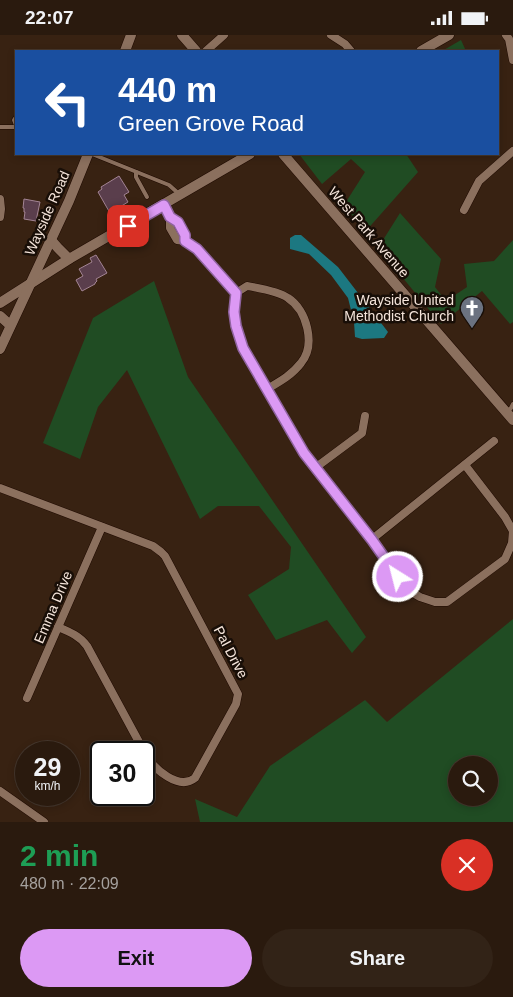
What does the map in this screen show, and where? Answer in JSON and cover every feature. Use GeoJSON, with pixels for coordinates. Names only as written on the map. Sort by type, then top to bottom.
{"type":"FeatureCollection","features":[{"type":"Feature","properties":{"kind":"street"},"geometry":{"type":"LineString","coordinates":[[125,50],[131,35]]}},
{"type":"Feature","properties":{"kind":"street"},"geometry":{"type":"LineString","coordinates":[[182,35],[195,50]]}},
{"type":"Feature","properties":{"kind":"street"},"geometry":{"type":"LineString","coordinates":[[207,50],[224,35]]}},
{"type":"Feature","properties":{"kind":"street"},"geometry":{"type":"LineString","coordinates":[[331,35],[345,44],[350,50]]}},
{"type":"Feature","properties":{"kind":"street"},"geometry":{"type":"LineString","coordinates":[[423,50],[449,35]]}},
{"type":"Feature","properties":{"kind":"street"},"geometry":{"type":"LineString","coordinates":[[506,35],[509,39],[513,60]]}},
{"type":"Feature","properties":{"kind":"street"},"geometry":{"type":"LineString","coordinates":[[464,210],[479,181],[513,151]]}},
{"type":"Feature","properties":{"kind":"street","name":"Wayside Road"},"geometry":{"type":"LineString","coordinates":[[0,349],[69,201],[88,155]]}},
{"type":"Feature","properties":{"kind":"street"},"geometry":{"type":"LineString","coordinates":[[0,303],[69,259],[248,155]]}},
{"type":"Feature","properties":{"kind":"street","name":"West Park Avenue"},"geometry":{"type":"LineString","coordinates":[[284,155],[511,412]]}},
{"type":"Feature","properties":{"kind":"street"},"geometry":{"type":"LineString","coordinates":[[0,199],[2,209],[0,217]]}},
{"type":"Feature","properties":{"kind":"street"},"geometry":{"type":"LineString","coordinates":[[164,205],[170,217],[170,228],[177,240],[185,241],[197,249],[236,293],[234,312],[243,348],[304,453],[372,540],[408,590],[420,597],[435,602],[448,602],[505,559],[512,543],[513,531],[505,517],[465,465]]}},
{"type":"Feature","properties":{"kind":"street"},"geometry":{"type":"LineString","coordinates":[[51,240],[69,259]]}},
{"type":"Feature","properties":{"kind":"street"},"geometry":{"type":"LineString","coordinates":[[236,293],[247,286],[265,289],[288,297],[299,307],[306,323],[309,344],[302,363],[284,379],[267,389]]}},
{"type":"Feature","properties":{"kind":"street"},"geometry":{"type":"LineString","coordinates":[[0,316],[10,325]]}},
{"type":"Feature","properties":{"kind":"street"},"geometry":{"type":"LineString","coordinates":[[314,467],[362,433],[365,416]]}},
{"type":"Feature","properties":{"kind":"street"},"geometry":{"type":"LineString","coordinates":[[372,540],[494,441]]}},
{"type":"Feature","properties":{"kind":"street","name":"Pal Drive"},"geometry":{"type":"LineString","coordinates":[[0,488],[153,546],[165,556],[237,690],[238,698],[236,704],[196,778],[186,783],[176,781],[155,767],[146,755],[88,646],[75,635],[58,627]]}},
{"type":"Feature","properties":{"kind":"street","name":"Emma Drive"},"geometry":{"type":"LineString","coordinates":[[27,697],[102,527]]}},
{"type":"Feature","properties":{"kind":"street"},"geometry":{"type":"LineString","coordinates":[[0,791],[44,822]]}},
{"type":"Feature","properties":{"kind":"lane"},"geometry":{"type":"LineString","coordinates":[[0,127],[15,126]]}},
{"type":"Feature","properties":{"kind":"lane"},"geometry":{"type":"LineString","coordinates":[[94,155],[169,185],[180,195]]}},
{"type":"Feature","properties":{"kind":"lane"},"geometry":{"type":"LineString","coordinates":[[136,172],[136,177],[147,197]]}},
{"type":"Feature","properties":{"kind":"green space"},"geometry":{"type":"Polygon","coordinates":[[[461,40],[466,50],[444,50],[461,40]]]}},
{"type":"Feature","properties":{"kind":"green space"},"geometry":{"type":"Polygon","coordinates":[[[300,155],[407,155],[418,172],[365,232],[344,205],[365,172],[351,159],[322,184],[300,155]]]}},
{"type":"Feature","properties":{"kind":"green space"},"geometry":{"type":"Polygon","coordinates":[[[400,213],[441,259],[435,287],[446,301],[467,287],[464,264],[494,261],[513,240],[513,322],[510,324],[482,291],[441,324],[378,248],[400,213]]]}},
{"type":"Feature","properties":{"kind":"green space"},"geometry":{"type":"Polygon","coordinates":[[[154,281],[188,377],[366,637],[352,653],[327,620],[276,640],[248,595],[289,569],[291,547],[259,506],[218,506],[200,519],[127,370],[98,407],[80,459],[43,443],[93,318],[154,281]]]}},
{"type":"Feature","properties":{"kind":"green space"},"geometry":{"type":"Polygon","coordinates":[[[513,619],[513,822],[200,822],[195,799],[237,817],[270,766],[365,700],[387,722],[513,619]]]}},
{"type":"Feature","properties":{"kind":"water"},"geometry":{"type":"Polygon","coordinates":[[[295,235],[301,235],[338,267],[388,332],[384,338],[362,339],[355,337],[354,322],[348,298],[331,275],[309,254],[290,249],[290,238],[295,235]]]}},
{"type":"Feature","properties":{"kind":"building"},"geometry":{"type":"Polygon","coordinates":[[[119,176],[129,192],[124,195],[128,202],[110,213],[98,192],[102,189],[101,187],[119,176]]]}},
{"type":"Feature","properties":{"kind":"building"},"geometry":{"type":"Polygon","coordinates":[[[24,199],[40,202],[36,221],[24,219],[24,199]]]}},
{"type":"Feature","properties":{"kind":"building"},"geometry":{"type":"Polygon","coordinates":[[[96,255],[107,273],[96,279],[95,284],[82,291],[76,280],[83,276],[79,269],[92,262],[90,258],[96,255]]]}},
{"type":"Feature","properties":{"kind":"place","name":"Wayside United Methodist Church"},"geometry":{"type":"Point","coordinates":[472,329]}},
{"type":"Feature","properties":{"kind":"route"},"geometry":{"type":"LineString","coordinates":[[128,226],[164,205],[170,217],[178,222],[185,235],[185,241],[197,249],[236,293],[234,312],[243,348],[304,453],[372,540],[398,577]]}}]}
